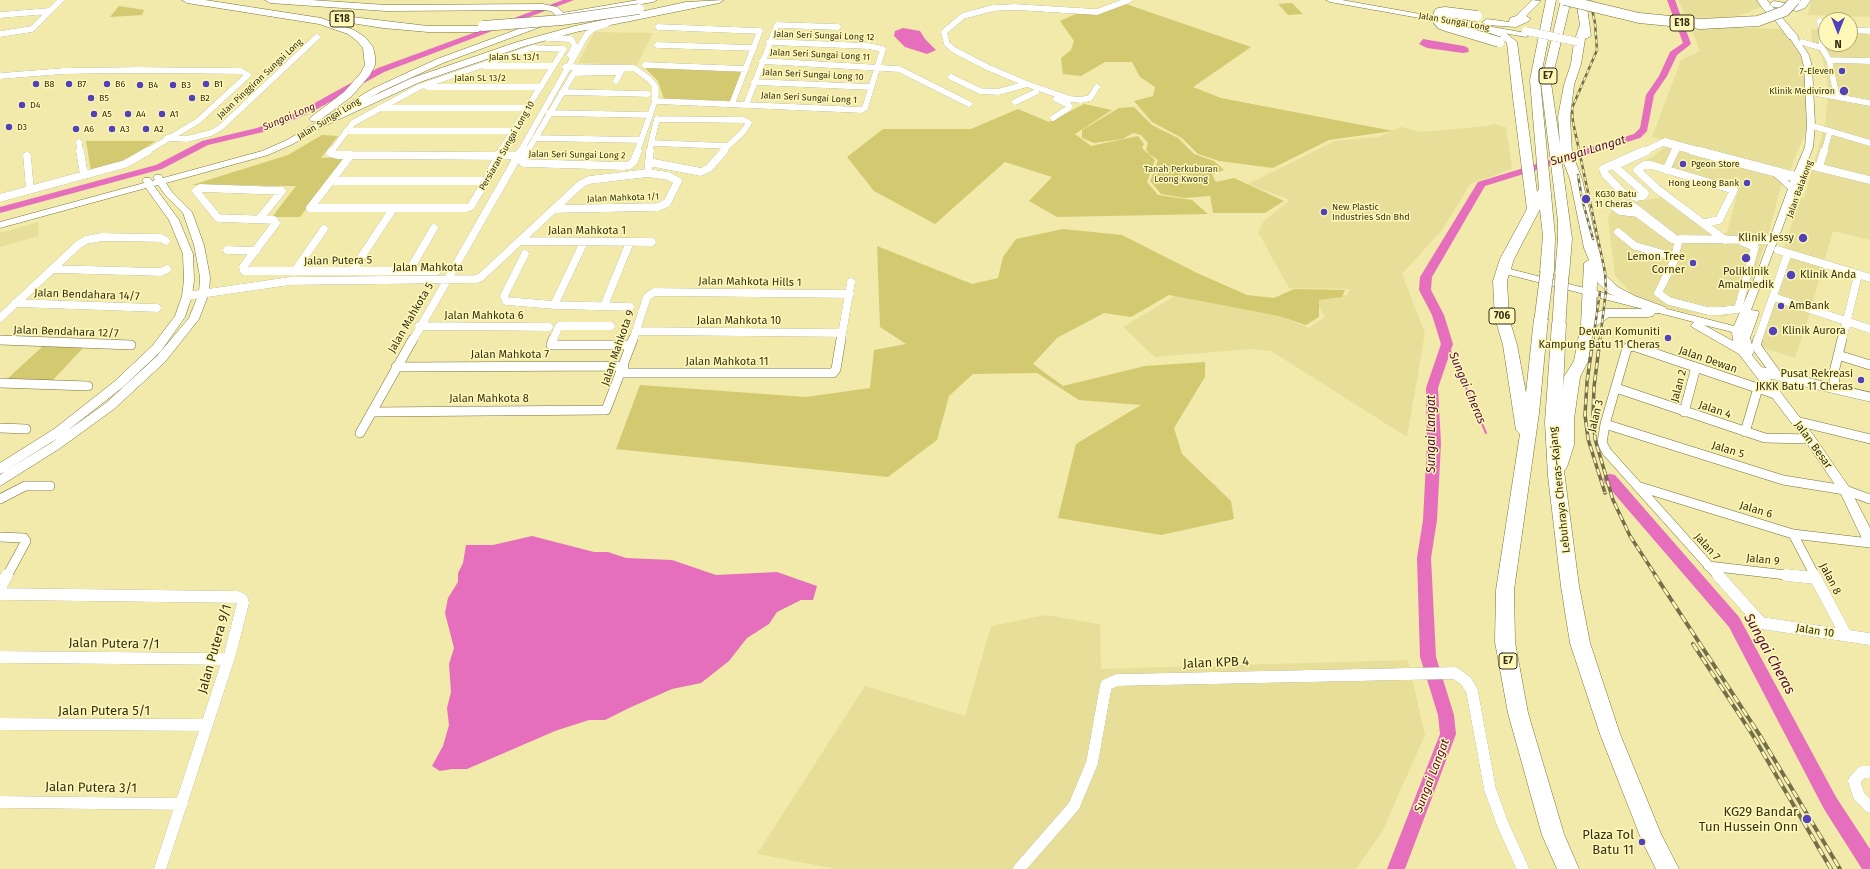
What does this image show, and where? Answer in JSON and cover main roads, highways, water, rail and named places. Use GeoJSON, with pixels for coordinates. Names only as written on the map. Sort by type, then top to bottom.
{"type":"FeatureCollection","features":[{"type":"Feature","properties":{"kind":"highway"},"geometry":{"type":"LineString","coordinates":[[188,0],[321,21],[338,26],[361,39],[368,47],[370,56],[368,70],[358,84],[315,123],[411,82],[520,44],[574,28],[695,2]]}},
{"type":"Feature","properties":{"kind":"highway","name":"E18"},"geometry":{"type":"LineString","coordinates":[[207,0],[383,25],[481,28],[543,26],[616,19]]}},
{"type":"Feature","properties":{"kind":"highway","name":"E18"},"geometry":{"type":"LineString","coordinates":[[226,0],[382,22],[481,28],[562,20],[637,4],[719,0]]}},
{"type":"Feature","properties":{"kind":"highway"},"geometry":{"type":"LineString","coordinates":[[270,0],[386,8],[543,7],[558,13]]}},
{"type":"Feature","properties":{"kind":"highway"},"geometry":{"type":"LineString","coordinates":[[1515,70],[1509,62],[1506,48],[1499,42],[1441,24],[1437,19],[1439,13],[1446,12],[1501,20],[1519,18],[1537,0]]}},
{"type":"Feature","properties":{"kind":"highway"},"geometry":{"type":"LineString","coordinates":[[1523,32],[1526,19],[1537,0]]}},
{"type":"Feature","properties":{"kind":"highway","name":"E7"},"geometry":{"type":"LineString","coordinates":[[1551,0],[1535,80],[1540,152],[1549,236],[1547,272],[1527,446],[1505,590],[1505,642],[1518,713],[1553,835],[1568,869]]}},
{"type":"Feature","properties":{"kind":"highway","name":"E18"},"geometry":{"type":"LineString","coordinates":[[1565,0],[1653,20],[1723,24],[1758,21],[1773,17],[1785,11],[1795,0]]}},
{"type":"Feature","properties":{"kind":"highway","name":"Lebuhraya Cheras–Kajang"},"geometry":{"type":"LineString","coordinates":[[1565,0],[1546,83],[1548,108],[1561,152],[1567,180],[1564,221],[1565,239],[1553,422],[1556,476],[1570,586],[1580,644],[1613,741],[1653,841],[1668,869]]}},
{"type":"Feature","properties":{"kind":"highway","name":"E18"},"geometry":{"type":"LineString","coordinates":[[1577,0],[1651,16],[1707,20],[1755,16],[1769,11],[1778,5],[1782,0]]}},
{"type":"Feature","properties":{"kind":"highway"},"geometry":{"type":"LineString","coordinates":[[1581,0],[1586,35],[1584,50],[1576,64],[1569,85],[1561,152],[1567,180],[1595,257],[1597,275],[1613,290],[1654,312],[1606,313],[1588,325]]}},
{"type":"Feature","properties":{"kind":"highway"},"geometry":{"type":"LineString","coordinates":[[1762,0],[1766,7],[1800,41],[1797,21],[1808,8],[1807,0]]}},
{"type":"Feature","properties":{"kind":"highway"},"geometry":{"type":"LineString","coordinates":[[1766,0],[1779,6],[1793,8],[1802,6],[1807,0]]}},
{"type":"Feature","properties":{"kind":"highway"},"geometry":{"type":"LineString","coordinates":[[1443,16],[1506,25],[1520,23],[1526,19]]}},
{"type":"Feature","properties":{"kind":"highway"},"geometry":{"type":"LineString","coordinates":[[1461,23],[1493,31],[1503,35],[1512,42],[1533,208]]}},
{"type":"Feature","properties":{"kind":"highway"},"geometry":{"type":"LineString","coordinates":[[1576,64],[1578,43],[1584,26]]}},
{"type":"Feature","properties":{"kind":"highway"},"geometry":{"type":"LineString","coordinates":[[1527,446],[1516,380],[1515,338],[1510,299],[1509,274],[1512,262],[1511,253],[1544,185]]}},
{"type":"Feature","properties":{"kind":"highway"},"geometry":{"type":"LineString","coordinates":[[1556,476],[1566,445],[1566,419],[1572,377],[1581,361],[1588,325],[1591,248]]}},
{"type":"Feature","properties":{"kind":"highway","name":"706"},"geometry":{"type":"LineString","coordinates":[[1511,253],[1503,266],[1500,281],[1502,318],[1510,345],[1516,380]]}},
{"type":"Feature","properties":{"kind":"waterway","name":"Sungai Long"},"geometry":{"type":"LineString","coordinates":[[0,210],[159,167],[205,143],[260,130],[305,112],[381,70],[570,0]]}},
{"type":"Feature","properties":{"kind":"waterway","name":"Sungai Langat"},"geometry":{"type":"LineString","coordinates":[[1396,869],[1448,734],[1446,715],[1428,657],[1424,558],[1430,520],[1434,443],[1432,388],[1447,344],[1438,315],[1425,290],[1426,277],[1481,184],[1637,136],[1644,129],[1650,95],[1663,76],[1673,54],[1687,44],[1671,0]]}},
{"type":"Feature","properties":{"kind":"waterway","name":"Sungai Cheras"},"geometry":{"type":"LineString","coordinates":[[1447,344],[1486,433]]}},
{"type":"Feature","properties":{"kind":"waterway","name":"Sungai Cheras"},"geometry":{"type":"LineString","coordinates":[[1610,479],[1734,622],[1830,803],[1870,865]]}},
{"type":"Feature","properties":{"kind":"railway"},"geometry":{"type":"LineString","coordinates":[[1590,0],[1595,23],[1597,50],[1572,108],[1573,122],[1605,272],[1606,290],[1600,340]]}},
{"type":"Feature","properties":{"kind":"railway"},"geometry":{"type":"LineString","coordinates":[[1578,175],[1582,199],[1593,239]]}},
{"type":"Feature","properties":{"kind":"railway"},"geometry":{"type":"LineString","coordinates":[[1593,340],[1600,292]]}},
{"type":"Feature","properties":{"kind":"railway"},"geometry":{"type":"LineString","coordinates":[[1593,339],[1587,382],[1585,415],[1588,439],[1605,493]]}},
{"type":"Feature","properties":{"kind":"railway"},"geometry":{"type":"LineString","coordinates":[[1600,339],[1594,387],[1593,414],[1595,439],[1613,500],[1630,536],[1656,576]]}},
{"type":"Feature","properties":{"kind":"railway"},"geometry":{"type":"LineString","coordinates":[[1655,575],[1759,734],[1840,869]]}},
{"type":"Feature","properties":{"kind":"railway"},"geometry":{"type":"LineString","coordinates":[[1693,644],[1752,734],[1831,869]]}},
{"type":"Feature","properties":{"kind":"place","name":"7-Eleven"},"geometry":{"type":"Point","coordinates":[1842,71]}},
{"type":"Feature","properties":{"kind":"place","name":"B8"},"geometry":{"type":"Point","coordinates":[36,84]}},
{"type":"Feature","properties":{"kind":"place","name":"B7"},"geometry":{"type":"Point","coordinates":[69,84]}},
{"type":"Feature","properties":{"kind":"place","name":"B6"},"geometry":{"type":"Point","coordinates":[107,84]}},
{"type":"Feature","properties":{"kind":"place","name":"B1"},"geometry":{"type":"Point","coordinates":[206,84]}},
{"type":"Feature","properties":{"kind":"place","name":"B4"},"geometry":{"type":"Point","coordinates":[140,85]}},
{"type":"Feature","properties":{"kind":"place","name":"B3"},"geometry":{"type":"Point","coordinates":[173,85]}},
{"type":"Feature","properties":{"kind":"place","name":"Klinik Mediviron"},"geometry":{"type":"Point","coordinates":[1844,91]}},
{"type":"Feature","properties":{"kind":"place","name":"B5"},"geometry":{"type":"Point","coordinates":[91,98]}},
{"type":"Feature","properties":{"kind":"place","name":"B2"},"geometry":{"type":"Point","coordinates":[192,98]}},
{"type":"Feature","properties":{"kind":"place","name":"D4"},"geometry":{"type":"Point","coordinates":[22,105]}},
{"type":"Feature","properties":{"kind":"place","name":"A5"},"geometry":{"type":"Point","coordinates":[94,114]}},
{"type":"Feature","properties":{"kind":"place","name":"A4"},"geometry":{"type":"Point","coordinates":[128,114]}},
{"type":"Feature","properties":{"kind":"place","name":"A1"},"geometry":{"type":"Point","coordinates":[162,114]}},
{"type":"Feature","properties":{"kind":"place","name":"D3"},"geometry":{"type":"Point","coordinates":[9,127]}},
{"type":"Feature","properties":{"kind":"place","name":"A6"},"geometry":{"type":"Point","coordinates":[76,129]}},
{"type":"Feature","properties":{"kind":"place","name":"A3"},"geometry":{"type":"Point","coordinates":[112,129]}},
{"type":"Feature","properties":{"kind":"place","name":"A2"},"geometry":{"type":"Point","coordinates":[146,129]}},
{"type":"Feature","properties":{"kind":"place","name":"Pgeon Store"},"geometry":{"type":"Point","coordinates":[1683,164]}},
{"type":"Feature","properties":{"kind":"place","name":"Hong Leong Bank"},"geometry":{"type":"Point","coordinates":[1747,183]}},
{"type":"Feature","properties":{"kind":"place","name":"KG30 Batu 11 Cheras"},"geometry":{"type":"Point","coordinates":[1586,199]}},
{"type":"Feature","properties":{"kind":"place","name":"New Plastic Industries Sdn Bhd"},"geometry":{"type":"Point","coordinates":[1324,212]}},
{"type":"Feature","properties":{"kind":"place","name":"Klinik Jessy"},"geometry":{"type":"Point","coordinates":[1803,238]}},
{"type":"Feature","properties":{"kind":"place","name":"Poliklinik Amalmedik"},"geometry":{"type":"Point","coordinates":[1746,258]}},
{"type":"Feature","properties":{"kind":"place","name":"Lemon Tree Corner"},"geometry":{"type":"Point","coordinates":[1693,263]}},
{"type":"Feature","properties":{"kind":"place","name":"Klinik Anda"},"geometry":{"type":"Point","coordinates":[1791,275]}},
{"type":"Feature","properties":{"kind":"place","name":"AmBank"},"geometry":{"type":"Point","coordinates":[1781,306]}},
{"type":"Feature","properties":{"kind":"place","name":"Klinik Aurora"},"geometry":{"type":"Point","coordinates":[1773,331]}},
{"type":"Feature","properties":{"kind":"place","name":"Dewan Komuniti Kampung Batu 11 Cheras"},"geometry":{"type":"Point","coordinates":[1668,338]}},
{"type":"Feature","properties":{"kind":"place","name":"Pusat Rekreasi JKKK Batu 11 Cheras"},"geometry":{"type":"Point","coordinates":[1861,380]}},
{"type":"Feature","properties":{"kind":"place","name":"KG29 Bandar Tun Hussein Onn"},"geometry":{"type":"Point","coordinates":[1807,819]}},
{"type":"Feature","properties":{"kind":"place","name":"Plaza Tol Batu 11"},"geometry":{"type":"Point","coordinates":[1642,842]}},
{"type":"Feature","properties":{"kind":"park label","name":"Tanah Perkuburan Leong Kwong"},"geometry":{"type":"Point","coordinates":[1181,174]}}]}
